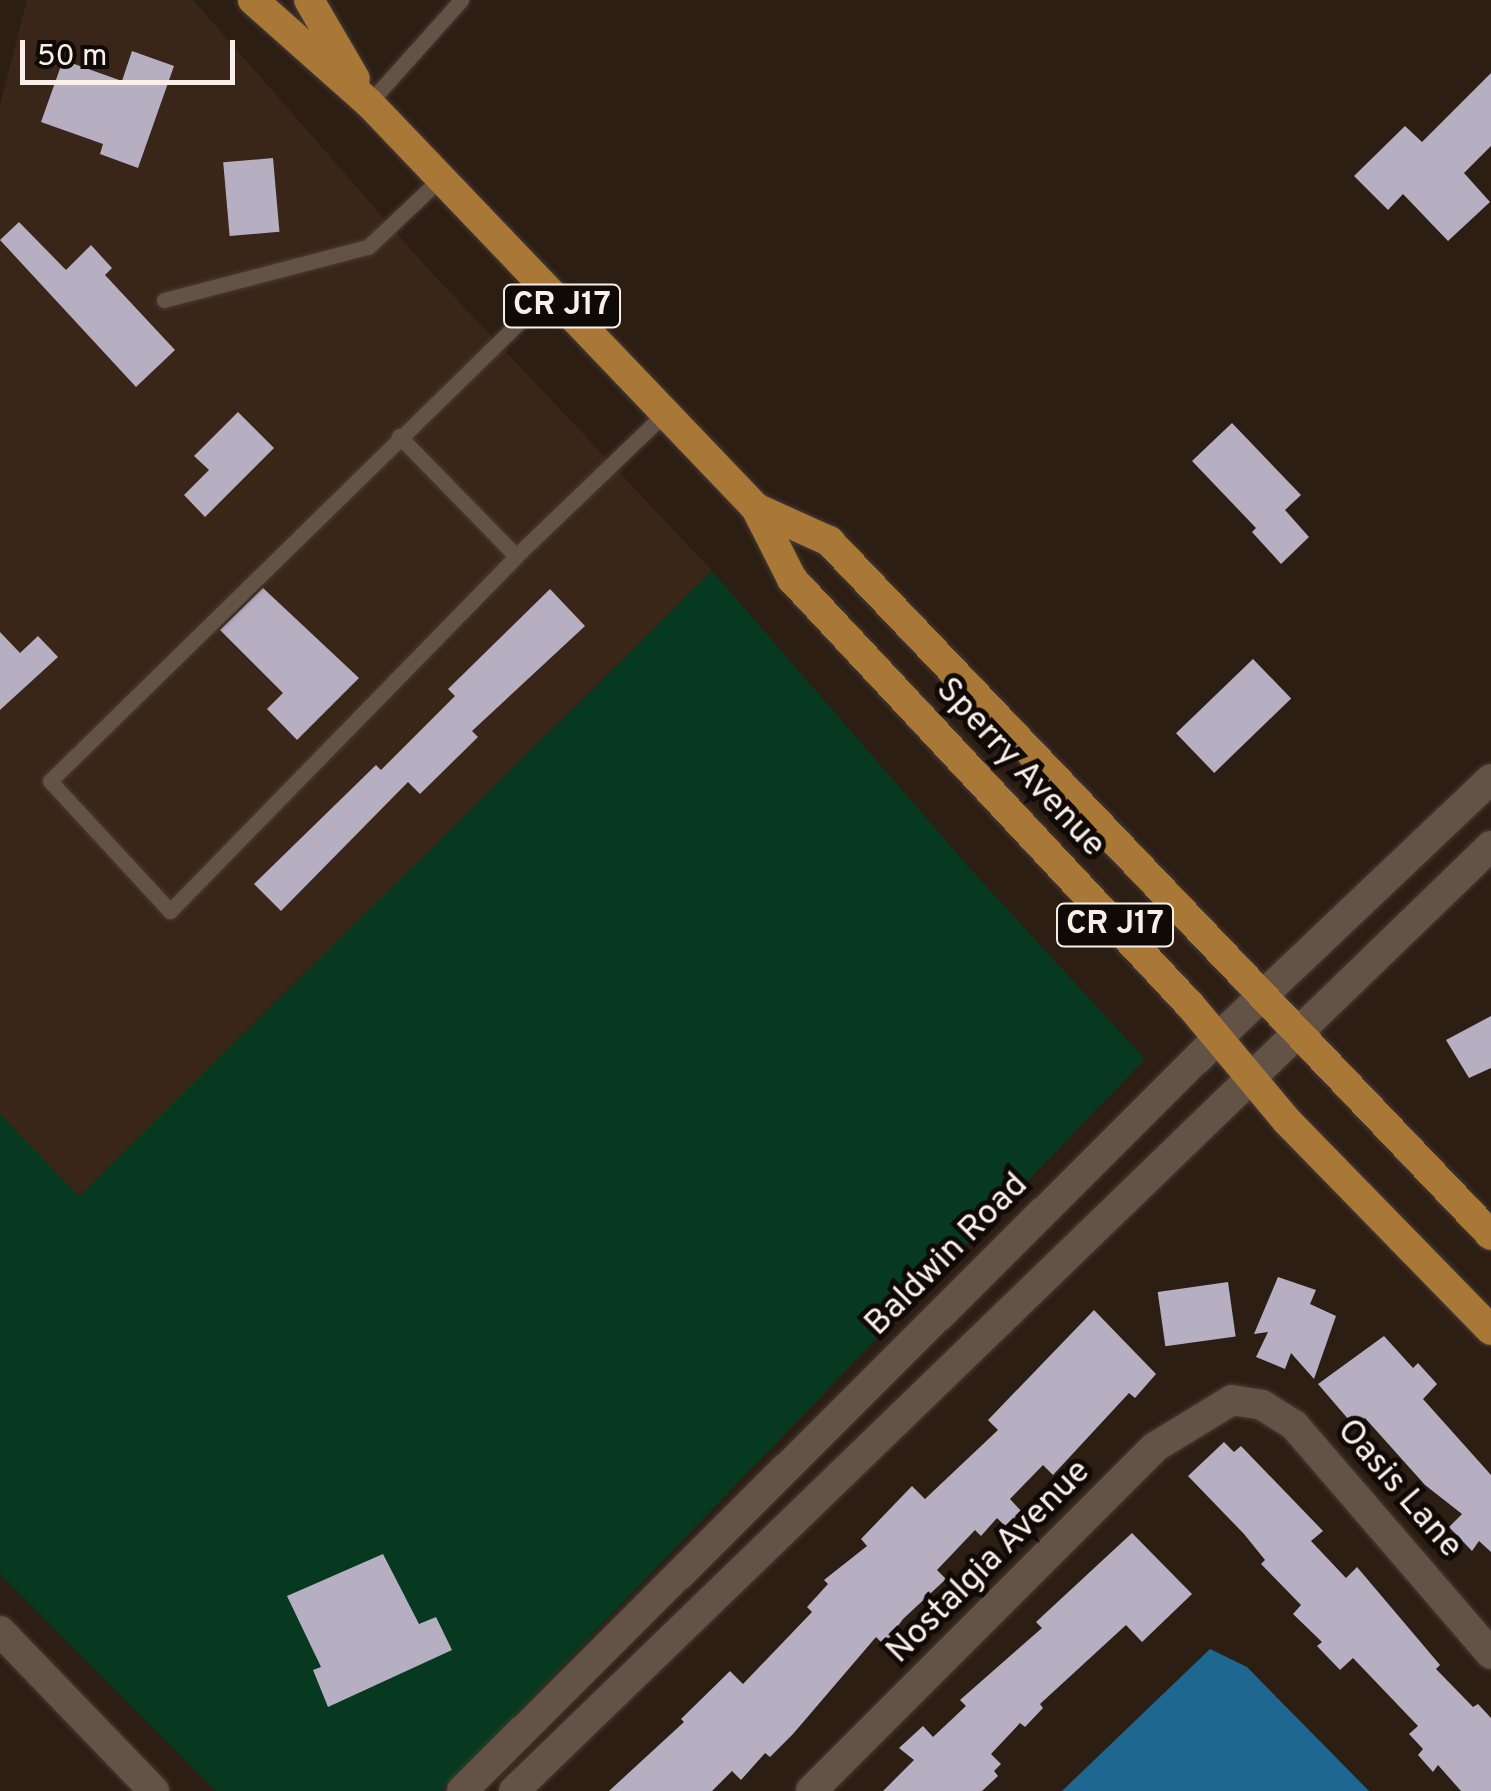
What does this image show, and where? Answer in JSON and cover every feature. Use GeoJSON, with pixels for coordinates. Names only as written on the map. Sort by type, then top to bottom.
{"type":"FeatureCollection","features":[{"type":"Feature","properties":{"kind":"main road","name":"Sperry Avenue"},"geometry":{"type":"LineString","coordinates":[[252,0],[369,103],[756,508],[792,579],[1250,1076],[1491,1330]]}},
{"type":"Feature","properties":{"kind":"main road","name":"Sperry Avenue"},"geometry":{"type":"LineString","coordinates":[[309,0],[369,103]]}},
{"type":"Feature","properties":{"kind":"main road","name":"Sperry Avenue"},"geometry":{"type":"LineString","coordinates":[[756,508],[829,541],[1491,1236]]}},
{"type":"Feature","properties":{"kind":"main road","name":"Baldwin Road"},"geometry":{"type":"LineString","coordinates":[[462,1791],[1218,1038],[1491,780]]}},
{"type":"Feature","properties":{"kind":"main road"},"geometry":{"type":"LineString","coordinates":[[514,1791],[1491,846]]}},
{"type":"Feature","properties":{"kind":"main road","name":"Oasis Lane"},"geometry":{"type":"LineString","coordinates":[[1232,1400],[1262,1405],[1294,1425],[1491,1654]]}},
{"type":"Feature","properties":{"kind":"main road","name":"Nostalgia Avenue"},"geometry":{"type":"LineString","coordinates":[[811,1791],[1155,1447],[1232,1400]]}},
{"type":"Feature","properties":{"kind":"main road"},"geometry":{"type":"LineString","coordinates":[[0,1631],[154,1791]]}},
{"type":"Feature","properties":{"kind":"lane"},"geometry":{"type":"LineString","coordinates":[[369,103],[461,0]]}},
{"type":"Feature","properties":{"kind":"lane"},"geometry":{"type":"LineString","coordinates":[[164,300],[368,247],[440,178]]}},
{"type":"Feature","properties":{"kind":"lane"},"geometry":{"type":"LineString","coordinates":[[550,292],[50,780],[170,911],[516,556],[664,413]]}},
{"type":"Feature","properties":{"kind":"lane"},"geometry":{"type":"LineString","coordinates":[[399,436],[516,556]]}},
{"type":"Feature","properties":{"kind":"shaded area"},"geometry":{"type":"Polygon","coordinates":[[[27,0],[193,0],[429,270],[712,571],[78,1197],[0,1114],[0,105],[27,0]]]}},
{"type":"Feature","properties":{"kind":"green space"},"geometry":{"type":"Polygon","coordinates":[[[712,571],[974,873],[1145,1059],[442,1791],[216,1791],[0,1574],[0,1114],[79,1196],[712,571]]]}},
{"type":"Feature","properties":{"kind":"water"},"geometry":{"type":"Polygon","coordinates":[[[1210,1649],[1247,1667],[1369,1791],[1062,1791],[1210,1649]]]}},
{"type":"Feature","properties":{"kind":"building"},"geometry":{"type":"Polygon","coordinates":[[[132,51],[174,66],[138,168],[100,154],[103,144],[41,122],[63,60],[122,81],[132,51]]]}},
{"type":"Feature","properties":{"kind":"building"},"geometry":{"type":"Polygon","coordinates":[[[1491,73],[1491,146],[1464,173],[1490,202],[1448,241],[1403,194],[1388,210],[1354,176],[1405,126],[1422,142],[1491,73]]]}},
{"type":"Feature","properties":{"kind":"building"},"geometry":{"type":"Polygon","coordinates":[[[273,158],[279,232],[230,236],[223,162],[273,158]]]}},
{"type":"Feature","properties":{"kind":"building"},"geometry":{"type":"Polygon","coordinates":[[[19,222],[66,270],[91,245],[112,268],[105,275],[175,350],[136,387],[0,240],[19,222]]]}},
{"type":"Feature","properties":{"kind":"building"},"geometry":{"type":"Polygon","coordinates":[[[238,412],[274,448],[205,517],[184,495],[209,470],[194,456],[238,412]]]}},
{"type":"Feature","properties":{"kind":"building"},"geometry":{"type":"Polygon","coordinates":[[[1232,423],[1301,495],[1285,510],[1309,537],[1281,564],[1252,532],[1256,528],[1192,461],[1232,423]]]}},
{"type":"Feature","properties":{"kind":"building"},"geometry":{"type":"Polygon","coordinates":[[[263,588],[359,678],[297,740],[267,709],[283,693],[220,630],[263,588]]]}},
{"type":"Feature","properties":{"kind":"building"},"geometry":{"type":"Polygon","coordinates":[[[550,589],[585,626],[472,731],[478,737],[420,794],[408,782],[281,911],[254,884],[376,765],[381,770],[455,696],[448,689],[550,589]]]}},
{"type":"Feature","properties":{"kind":"building"},"geometry":{"type":"Polygon","coordinates":[[[0,632],[20,653],[38,636],[58,657],[0,710],[0,632]]]}},
{"type":"Feature","properties":{"kind":"building"},"geometry":{"type":"Polygon","coordinates":[[[1253,659],[1291,699],[1214,773],[1176,733],[1253,659]]]}},
{"type":"Feature","properties":{"kind":"building"},"geometry":{"type":"Polygon","coordinates":[[[1491,1016],[1491,1068],[1469,1078],[1446,1040],[1491,1016]]]}},
{"type":"Feature","properties":{"kind":"building"},"geometry":{"type":"Polygon","coordinates":[[[1278,1277],[1316,1290],[1310,1304],[1336,1316],[1314,1379],[1291,1353],[1285,1369],[1256,1357],[1268,1332],[1254,1334],[1278,1277]]]}},
{"type":"Feature","properties":{"kind":"building"},"geometry":{"type":"Polygon","coordinates":[[[1228,1282],[1236,1336],[1165,1346],[1158,1292],[1228,1282]]]}},
{"type":"Feature","properties":{"kind":"building"},"geometry":{"type":"Polygon","coordinates":[[[1094,1310],[1156,1374],[1135,1398],[1129,1393],[1053,1475],[1043,1465],[1010,1499],[1021,1511],[1006,1527],[997,1518],[981,1536],[975,1530],[937,1570],[946,1579],[903,1619],[884,1645],[876,1637],[793,1734],[770,1757],[765,1753],[741,1780],[732,1771],[712,1791],[609,1791],[684,1722],[681,1719],[730,1671],[743,1684],[812,1612],[807,1607],[828,1584],[824,1580],[867,1546],[861,1539],[912,1486],[925,1499],[998,1430],[988,1420],[1094,1310]]]}},
{"type":"Feature","properties":{"kind":"building"},"geometry":{"type":"Polygon","coordinates":[[[1384,1336],[1413,1368],[1418,1363],[1437,1384],[1423,1399],[1491,1475],[1491,1552],[1479,1541],[1472,1551],[1449,1527],[1462,1514],[1425,1485],[1365,1418],[1355,1427],[1318,1384],[1384,1336]]]}},
{"type":"Feature","properties":{"kind":"building"},"geometry":{"type":"Polygon","coordinates":[[[1224,1442],[1234,1452],[1241,1446],[1323,1531],[1311,1541],[1346,1578],[1357,1567],[1440,1665],[1436,1669],[1473,1707],[1478,1704],[1491,1718],[1491,1791],[1461,1791],[1438,1765],[1433,1772],[1418,1755],[1423,1749],[1409,1734],[1418,1726],[1353,1658],[1340,1670],[1317,1646],[1322,1642],[1293,1614],[1301,1605],[1261,1564],[1265,1560],[1244,1534],[1188,1476],[1224,1442]]]}},
{"type":"Feature","properties":{"kind":"building"},"geometry":{"type":"Polygon","coordinates":[[[1132,1533],[1192,1594],[1142,1642],[1126,1625],[1040,1704],[1043,1708],[1025,1727],[1020,1723],[991,1754],[1001,1764],[994,1771],[998,1776],[982,1791],[883,1791],[914,1760],[899,1748],[923,1726],[933,1737],[966,1706],[960,1700],[1042,1628],[1036,1622],[1132,1533]]]}},
{"type":"Feature","properties":{"kind":"building"},"geometry":{"type":"Polygon","coordinates":[[[383,1554],[419,1624],[436,1617],[452,1650],[328,1707],[313,1670],[321,1667],[287,1596],[383,1554]]]}}]}
